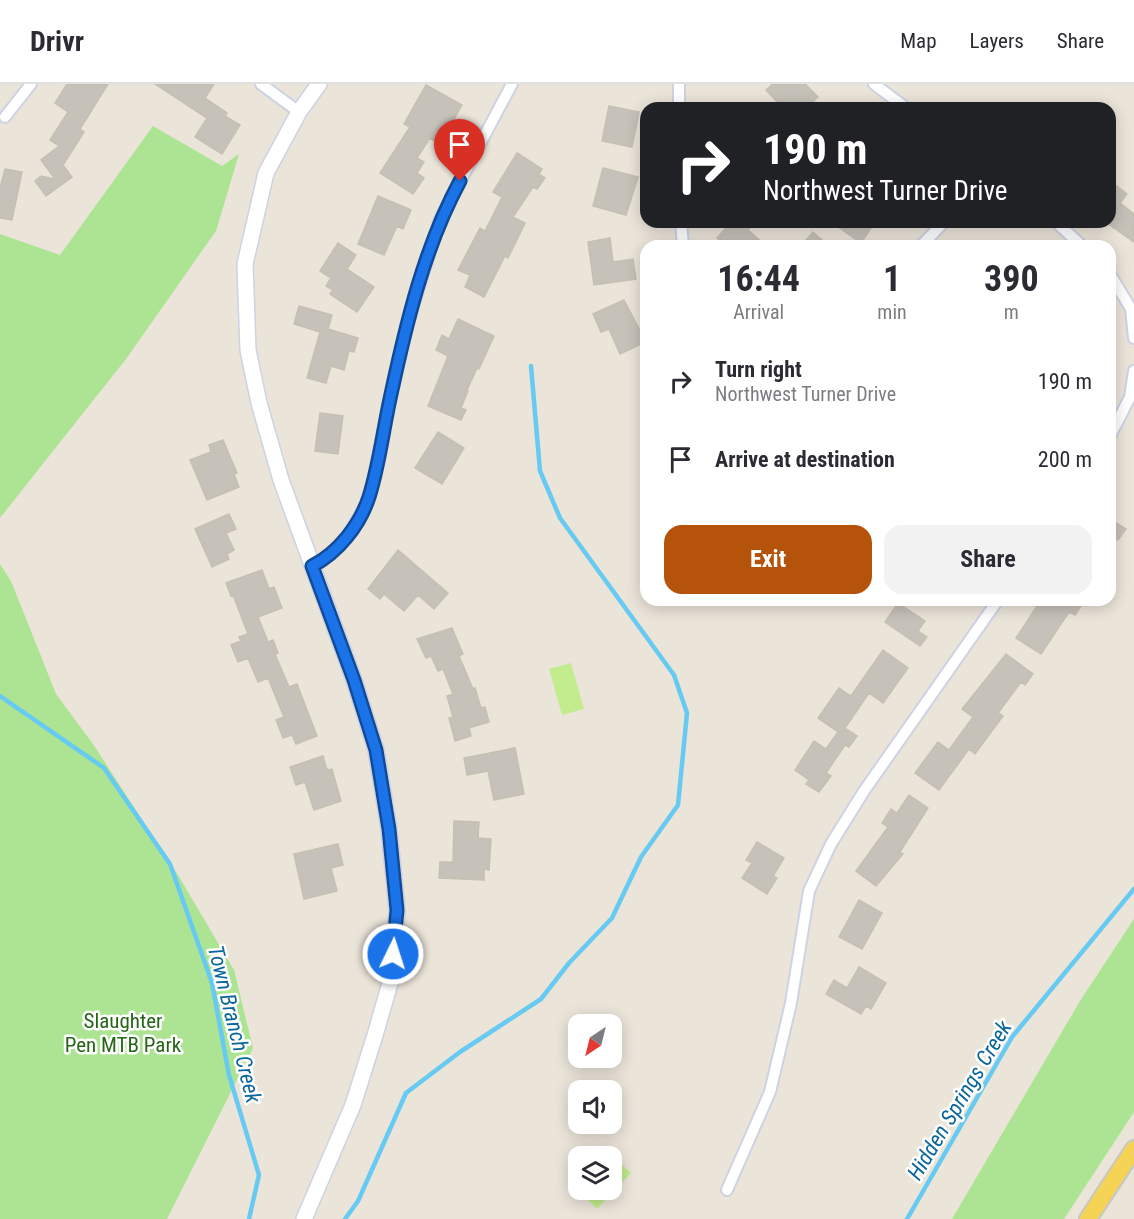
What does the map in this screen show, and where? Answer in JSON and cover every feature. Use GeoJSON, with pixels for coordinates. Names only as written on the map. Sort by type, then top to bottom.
{"type":"FeatureCollection","features":[{"type":"Feature","properties":{"kind":"main road"},"geometry":{"type":"LineString","coordinates":[[1088,1219],[1134,1149]]}},
{"type":"Feature","properties":{"kind":"street"},"geometry":{"type":"LineString","coordinates":[[5,117],[31,84]]}},
{"type":"Feature","properties":{"kind":"street"},"geometry":{"type":"LineString","coordinates":[[261,84],[299,112]]}},
{"type":"Feature","properties":{"kind":"street"},"geometry":{"type":"LineString","coordinates":[[304,1219],[353,1105],[376,1032],[392,976],[397,910],[389,829],[376,750],[354,680],[281,480],[259,403],[248,350],[245,264],[266,173],[299,112],[319,84]]}},
{"type":"Feature","properties":{"kind":"street"},"geometry":{"type":"LineString","coordinates":[[312,566],[324,560],[346,539],[369,499],[403,339],[440,219],[512,84]]}},
{"type":"Feature","properties":{"kind":"street"},"geometry":{"type":"LineString","coordinates":[[679,84],[679,102]]}},
{"type":"Feature","properties":{"kind":"street"},"geometry":{"type":"LineString","coordinates":[[874,84],[898,102]]}},
{"type":"Feature","properties":{"kind":"street"},"geometry":{"type":"LineString","coordinates":[[927,240],[938,228]]}},
{"type":"Feature","properties":{"kind":"street"},"geometry":{"type":"LineString","coordinates":[[1063,228],[1076,240]]}},
{"type":"Feature","properties":{"kind":"street"},"geometry":{"type":"LineString","coordinates":[[1116,284],[1131,309],[1134,338]]}},
{"type":"Feature","properties":{"kind":"street"},"geometry":{"type":"LineString","coordinates":[[1116,424],[1130,397],[1134,371]]}},
{"type":"Feature","properties":{"kind":"street"},"geometry":{"type":"LineString","coordinates":[[727,1190],[770,1092],[791,1003],[809,891],[831,844],[864,791],[994,606]]}},
{"type":"Feature","properties":{"kind":"green space"},"geometry":{"type":"Polygon","coordinates":[[[153,126],[222,166],[239,154],[216,231],[126,359],[0,518],[0,234],[60,255],[153,126]]]}},
{"type":"Feature","properties":{"kind":"green space","name":"Slaughter Pen MTB Park"},"geometry":{"type":"Polygon","coordinates":[[[0,564],[11,581],[56,694],[93,744],[178,875],[234,970],[253,1048],[167,1219],[0,1219],[0,564]]]}},
{"type":"Feature","properties":{"kind":"green space"},"geometry":{"type":"Polygon","coordinates":[[[571,663],[584,709],[562,715],[549,669],[571,663]]]}},
{"type":"Feature","properties":{"kind":"green space"},"geometry":{"type":"Polygon","coordinates":[[[1134,919],[1134,1112],[1064,1219],[952,1219],[1080,1001],[1134,919]]]}},
{"type":"Feature","properties":{"kind":"green space"},"geometry":{"type":"Polygon","coordinates":[[[622,1164],[631,1173],[622,1183],[622,1164]]]}},
{"type":"Feature","properties":{"kind":"green space"},"geometry":{"type":"Polygon","coordinates":[[[588,1200],[606,1200],[597,1209],[588,1200]]]}},
{"type":"Feature","properties":{"kind":"building"},"geometry":{"type":"Polygon","coordinates":[[[67,84],[108,84],[80,129],[84,132],[63,165],[72,177],[46,196],[35,181],[41,176],[55,179],[41,160],[59,146],[50,140],[68,112],[55,103],[67,84]]]}},
{"type":"Feature","properties":{"kind":"building"},"geometry":{"type":"Polygon","coordinates":[[[155,84],[214,84],[205,98],[227,113],[225,116],[240,125],[222,154],[195,137],[207,118],[155,84]]]}},
{"type":"Feature","properties":{"kind":"building"},"geometry":{"type":"Polygon","coordinates":[[[773,84],[805,84],[818,97],[813,102],[777,102],[766,90],[773,84]]]}},
{"type":"Feature","properties":{"kind":"building"},"geometry":{"type":"Polygon","coordinates":[[[426,85],[462,105],[450,126],[446,123],[435,141],[430,138],[417,158],[424,162],[417,173],[424,178],[413,194],[380,173],[410,127],[404,124],[426,85]]]}},
{"type":"Feature","properties":{"kind":"building"},"geometry":{"type":"Polygon","coordinates":[[[609,106],[639,112],[632,147],[602,141],[609,106]]]}},
{"type":"Feature","properties":{"kind":"building"},"geometry":{"type":"Polygon","coordinates":[[[517,153],[542,169],[539,174],[545,178],[537,189],[533,187],[513,217],[525,223],[508,258],[505,256],[484,297],[465,287],[470,275],[458,270],[480,228],[485,231],[502,197],[493,192],[517,153]]]}},
{"type":"Feature","properties":{"kind":"building"},"geometry":{"type":"Polygon","coordinates":[[[603,168],[638,177],[626,215],[593,206],[603,168]]]}},
{"type":"Feature","properties":{"kind":"building"},"geometry":{"type":"Polygon","coordinates":[[[5,169],[22,172],[12,220],[0,218],[0,188],[5,169]]]}},
{"type":"Feature","properties":{"kind":"building"},"geometry":{"type":"Polygon","coordinates":[[[1116,186],[1127,194],[1120,203],[1134,214],[1134,242],[1114,228],[1116,186]]]}},
{"type":"Feature","properties":{"kind":"building"},"geometry":{"type":"Polygon","coordinates":[[[378,196],[411,210],[403,229],[397,226],[384,255],[358,244],[378,196]]]}},
{"type":"Feature","properties":{"kind":"building"},"geometry":{"type":"Polygon","coordinates":[[[726,228],[750,228],[748,230],[759,240],[720,240],[717,238],[726,228]]]}},
{"type":"Feature","properties":{"kind":"building"},"geometry":{"type":"Polygon","coordinates":[[[840,228],[871,228],[863,240],[857,240],[840,228]]]}},
{"type":"Feature","properties":{"kind":"building"},"geometry":{"type":"Polygon","coordinates":[[[813,232],[822,240],[806,240],[813,232]]]}},
{"type":"Feature","properties":{"kind":"building"},"geometry":{"type":"Polygon","coordinates":[[[610,238],[613,262],[633,259],[636,279],[594,285],[588,242],[610,238]]]}},
{"type":"Feature","properties":{"kind":"building"},"geometry":{"type":"Polygon","coordinates":[[[338,243],[356,255],[347,269],[374,287],[357,312],[330,294],[333,290],[326,286],[331,278],[320,271],[338,243]]]}},
{"type":"Feature","properties":{"kind":"building"},"geometry":{"type":"Polygon","coordinates":[[[624,300],[640,331],[640,345],[620,354],[609,329],[601,332],[593,314],[624,300]]]}},
{"type":"Feature","properties":{"kind":"building"},"geometry":{"type":"Polygon","coordinates":[[[299,306],[332,315],[328,329],[358,338],[354,352],[349,351],[344,370],[331,366],[326,383],[307,378],[320,332],[294,324],[299,306]]]}},
{"type":"Feature","properties":{"kind":"building"},"geometry":{"type":"Polygon","coordinates":[[[458,319],[494,336],[467,390],[461,408],[466,410],[461,420],[428,406],[448,356],[436,350],[442,335],[449,339],[458,319]]]}},
{"type":"Feature","properties":{"kind":"building"},"geometry":{"type":"Polygon","coordinates":[[[320,413],[343,416],[338,454],[315,451],[320,413]]]}},
{"type":"Feature","properties":{"kind":"building"},"geometry":{"type":"Polygon","coordinates":[[[438,432],[464,448],[442,484],[415,468],[438,432]]]}},
{"type":"Feature","properties":{"kind":"building"},"geometry":{"type":"Polygon","coordinates":[[[223,440],[237,473],[234,474],[239,487],[207,500],[190,460],[211,452],[209,445],[223,440]]]}},
{"type":"Feature","properties":{"kind":"building"},"geometry":{"type":"Polygon","coordinates":[[[229,514],[236,529],[226,533],[234,550],[227,554],[229,559],[212,567],[195,529],[229,514]]]}},
{"type":"Feature","properties":{"kind":"building"},"geometry":{"type":"Polygon","coordinates":[[[1116,523],[1126,529],[1118,540],[1116,539],[1116,523]]]}},
{"type":"Feature","properties":{"kind":"building"},"geometry":{"type":"Polygon","coordinates":[[[398,550],[448,593],[434,609],[418,595],[404,611],[384,594],[380,599],[368,589],[398,550]]]}},
{"type":"Feature","properties":{"kind":"building"},"geometry":{"type":"Polygon","coordinates":[[[262,570],[269,589],[274,587],[282,608],[258,617],[268,642],[273,640],[278,653],[275,654],[289,687],[297,684],[317,736],[296,744],[292,735],[283,738],[276,720],[284,717],[268,678],[258,682],[248,658],[238,662],[231,645],[241,641],[239,637],[248,634],[226,583],[262,570]]]}},
{"type":"Feature","properties":{"kind":"building"},"geometry":{"type":"Polygon","coordinates":[[[896,606],[902,606],[925,621],[918,631],[927,637],[920,646],[885,622],[896,606]]]}},
{"type":"Feature","properties":{"kind":"building"},"geometry":{"type":"Polygon","coordinates":[[[1037,606],[1081,606],[1075,615],[1069,612],[1041,654],[1016,638],[1037,606]]]}},
{"type":"Feature","properties":{"kind":"building"},"geometry":{"type":"Polygon","coordinates":[[[452,628],[463,654],[459,656],[473,689],[475,688],[481,708],[485,707],[489,722],[469,728],[471,736],[455,741],[449,718],[453,717],[447,696],[453,694],[443,669],[438,671],[431,656],[426,658],[417,639],[452,628]]]}},
{"type":"Feature","properties":{"kind":"building"},"geometry":{"type":"Polygon","coordinates":[[[883,650],[908,668],[883,703],[869,693],[845,728],[857,736],[849,747],[845,745],[826,773],[831,776],[819,792],[806,784],[809,780],[795,770],[814,741],[826,749],[838,732],[818,718],[839,688],[851,696],[883,650]]]}},
{"type":"Feature","properties":{"kind":"building"},"geometry":{"type":"Polygon","coordinates":[[[1006,654],[1033,674],[1025,685],[1021,682],[998,713],[1003,716],[975,754],[969,749],[939,790],[915,773],[938,742],[949,750],[973,717],[962,709],[1006,654]]]}},
{"type":"Feature","properties":{"kind":"building"},"geometry":{"type":"Polygon","coordinates":[[[515,748],[524,794],[494,800],[488,771],[467,775],[464,758],[515,748]]]}},
{"type":"Feature","properties":{"kind":"building"},"geometry":{"type":"Polygon","coordinates":[[[323,756],[327,770],[332,769],[341,801],[314,810],[305,782],[296,785],[290,767],[323,756]]]}},
{"type":"Feature","properties":{"kind":"building"},"geometry":{"type":"Polygon","coordinates":[[[909,795],[928,808],[900,852],[903,854],[876,886],[856,871],[888,827],[882,823],[891,809],[897,813],[909,795]]]}},
{"type":"Feature","properties":{"kind":"building"},"geometry":{"type":"Polygon","coordinates":[[[454,821],[479,822],[478,838],[491,839],[489,870],[484,869],[484,880],[439,878],[440,862],[453,862],[454,821]]]}},
{"type":"Feature","properties":{"kind":"building"},"geometry":{"type":"Polygon","coordinates":[[[757,842],[784,858],[773,876],[777,878],[767,894],[742,878],[752,863],[746,860],[757,842]]]}},
{"type":"Feature","properties":{"kind":"building"},"geometry":{"type":"Polygon","coordinates":[[[338,844],[343,865],[331,868],[337,891],[304,899],[294,854],[338,844]]]}},
{"type":"Feature","properties":{"kind":"building"},"geometry":{"type":"Polygon","coordinates":[[[859,900],[882,913],[862,949],[839,937],[859,900]]]}},
{"type":"Feature","properties":{"kind":"building"},"geometry":{"type":"Polygon","coordinates":[[[859,967],[886,983],[871,1009],[866,1006],[861,1014],[826,994],[834,980],[847,988],[859,967]]]}},
{"type":"Feature","properties":{"kind":"waterway"},"geometry":{"type":"LineString","coordinates":[[345,1219],[358,1201],[406,1093],[460,1052],[541,999],[569,963],[612,918],[641,857],[678,805],[687,713],[674,675],[560,518],[540,471],[531,366]]}},
{"type":"Feature","properties":{"kind":"waterway","name":"Town Branch Creek"},"geometry":{"type":"LineString","coordinates":[[0,696],[104,768],[170,864],[212,983],[229,1075],[259,1175],[249,1219]]}},
{"type":"Feature","properties":{"kind":"waterway","name":"Hidden Springs Creek"},"geometry":{"type":"LineString","coordinates":[[907,1219],[1012,1037],[1134,889]]}},
{"type":"Feature","properties":{"kind":"route"},"geometry":{"type":"LineString","coordinates":[[393,954],[397,910],[389,829],[376,750],[354,680],[312,566],[324,560],[346,539],[369,499],[403,339],[440,219],[460,181]]}}]}
